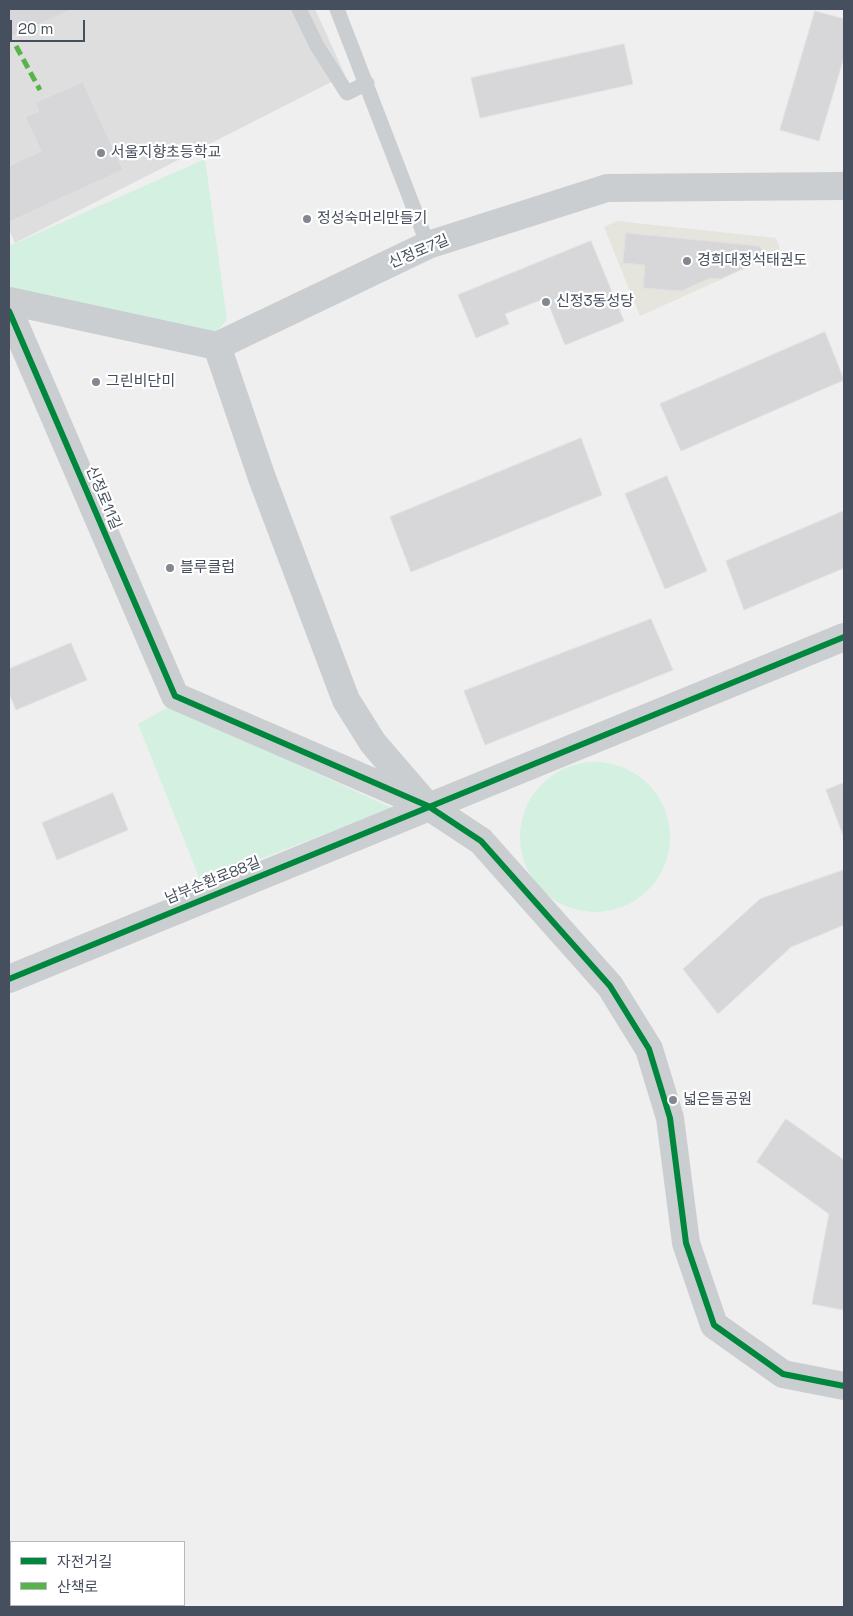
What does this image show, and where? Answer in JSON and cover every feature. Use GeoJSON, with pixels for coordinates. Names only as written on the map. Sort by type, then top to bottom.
{"type":"FeatureCollection","features":[{"type":"Feature","properties":{"kind":"street","name":"신정로7길"},"geometry":{"type":"LineString","coordinates":[[217,346],[428,245],[607,188],[844,186]]}},
{"type":"Feature","properties":{"kind":"street"},"geometry":{"type":"LineString","coordinates":[[9,301],[217,346],[262,478],[346,700],[373,743],[428,806],[481,841],[610,986],[649,1049],[670,1118],[686,1242],[714,1325],[783,1374],[844,1386]]}},
{"type":"Feature","properties":{"kind":"street","name":"신정로11길"},"geometry":{"type":"LineString","coordinates":[[9,311],[175,696],[428,806]]}},
{"type":"Feature","properties":{"kind":"street","name":"남부순환로88길"},"geometry":{"type":"LineString","coordinates":[[9,979],[844,637]]}},
{"type":"Feature","properties":{"kind":"lane"},"geometry":{"type":"LineString","coordinates":[[299,9],[317,46],[347,93],[367,83]]}},
{"type":"Feature","properties":{"kind":"lane"},"geometry":{"type":"LineString","coordinates":[[337,9],[428,245]]}},
{"type":"Feature","properties":{"kind":"shaded area","name":"서울지향초등학교"},"geometry":{"type":"Polygon","coordinates":[[[9,9],[315,9],[345,75],[15,243],[9,230],[9,9]]]}},
{"type":"Feature","properties":{"kind":"shaded area"},"geometry":{"type":"Polygon","coordinates":[[[617,221],[776,238],[780,249],[773,256],[640,316],[604,227],[617,221]]]}},
{"type":"Feature","properties":{"kind":"green space"},"geometry":{"type":"Polygon","coordinates":[[[205,159],[227,320],[212,337],[9,288],[9,246],[205,159]]]}},
{"type":"Feature","properties":{"kind":"green space"},"geometry":{"type":"Polygon","coordinates":[[[170,706],[392,808],[201,882],[138,724],[170,706]]]}},
{"type":"Feature","properties":{"kind":"green space"},"geometry":{"type":"Polygon","coordinates":[[[595,762],[610,763],[624,767],[637,774],[648,784],[658,795],[665,808],[669,822],[669,852],[665,866],[658,879],[648,890],[637,900],[624,907],[610,911],[595,912],[580,911],[566,907],[553,900],[542,890],[532,879],[525,866],[521,852],[520,837],[521,822],[525,808],[532,795],[542,784],[553,774],[566,767],[580,763],[595,762]]]}},
{"type":"Feature","properties":{"kind":"building"},"geometry":{"type":"Polygon","coordinates":[[[9,9],[73,9],[9,38],[9,9]]]}},
{"type":"Feature","properties":{"kind":"building"},"geometry":{"type":"Polygon","coordinates":[[[815,11],[844,19],[844,57],[819,141],[780,130],[815,11]]]}},
{"type":"Feature","properties":{"kind":"building"},"geometry":{"type":"Polygon","coordinates":[[[624,44],[633,84],[480,118],[471,78],[624,44]]]}},
{"type":"Feature","properties":{"kind":"building"},"geometry":{"type":"Polygon","coordinates":[[[83,82],[123,170],[9,222],[9,166],[41,151],[25,117],[39,111],[35,103],[83,82]]]}},
{"type":"Feature","properties":{"kind":"building"},"geometry":{"type":"Polygon","coordinates":[[[626,233],[759,246],[765,253],[765,259],[720,279],[710,278],[681,291],[643,288],[645,265],[623,263],[626,233]]]}},
{"type":"Feature","properties":{"kind":"building"},"geometry":{"type":"Polygon","coordinates":[[[591,241],[624,321],[565,345],[546,298],[505,314],[509,324],[476,338],[458,295],[591,241]]]}},
{"type":"Feature","properties":{"kind":"building"},"geometry":{"type":"Polygon","coordinates":[[[825,332],[844,380],[681,451],[660,404],[825,332]]]}},
{"type":"Feature","properties":{"kind":"building"},"geometry":{"type":"Polygon","coordinates":[[[581,438],[602,495],[411,572],[390,517],[581,438]]]}},
{"type":"Feature","properties":{"kind":"building"},"geometry":{"type":"Polygon","coordinates":[[[667,476],[707,571],[665,589],[625,494],[667,476]]]}},
{"type":"Feature","properties":{"kind":"building"},"geometry":{"type":"Polygon","coordinates":[[[844,511],[844,568],[744,610],[726,561],[844,511]]]}},
{"type":"Feature","properties":{"kind":"building"},"geometry":{"type":"Polygon","coordinates":[[[651,619],[673,670],[485,745],[464,691],[651,619]]]}},
{"type":"Feature","properties":{"kind":"building"},"geometry":{"type":"Polygon","coordinates":[[[71,643],[87,680],[16,710],[9,693],[9,669],[71,643]]]}},
{"type":"Feature","properties":{"kind":"building"},"geometry":{"type":"Polygon","coordinates":[[[844,783],[844,838],[826,790],[844,783]]]}},
{"type":"Feature","properties":{"kind":"building"},"geometry":{"type":"Polygon","coordinates":[[[113,793],[128,830],[57,860],[42,823],[113,793]]]}},
{"type":"Feature","properties":{"kind":"building"},"geometry":{"type":"Polygon","coordinates":[[[844,870],[844,925],[791,947],[718,1014],[683,969],[760,899],[844,870]]]}},
{"type":"Feature","properties":{"kind":"building"},"geometry":{"type":"Polygon","coordinates":[[[786,1119],[844,1160],[844,1310],[812,1304],[829,1214],[757,1162],[786,1119]]]}},
{"type":"Feature","properties":{"kind":"marked path"},"geometry":{"type":"LineString","coordinates":[[16,46],[40,90]]}},
{"type":"Feature","properties":{"kind":"cycle path"},"geometry":{"type":"LineString","coordinates":[[9,311],[175,696],[428,806],[481,841],[610,986],[649,1049],[670,1118],[686,1243],[714,1325],[783,1374],[844,1386]]}},
{"type":"Feature","properties":{"kind":"cycle path"},"geometry":{"type":"LineString","coordinates":[[9,979],[844,637]]}},
{"type":"Feature","properties":{"kind":"place","name":"서울지향초등학교"},"geometry":{"type":"Point","coordinates":[101,153]}},
{"type":"Feature","properties":{"kind":"place","name":"정성숙머리만들기"},"geometry":{"type":"Point","coordinates":[307,219]}},
{"type":"Feature","properties":{"kind":"place","name":"경희대정석태권도"},"geometry":{"type":"Point","coordinates":[687,261]}},
{"type":"Feature","properties":{"kind":"place","name":"신정3동성당"},"geometry":{"type":"Point","coordinates":[546,302]}},
{"type":"Feature","properties":{"kind":"place","name":"그린비단미"},"geometry":{"type":"Point","coordinates":[96,382]}},
{"type":"Feature","properties":{"kind":"place","name":"블루클럽"},"geometry":{"type":"Point","coordinates":[170,568]}},
{"type":"Feature","properties":{"kind":"place","name":"넓은들공원"},"geometry":{"type":"Point","coordinates":[673,1100]}}]}
